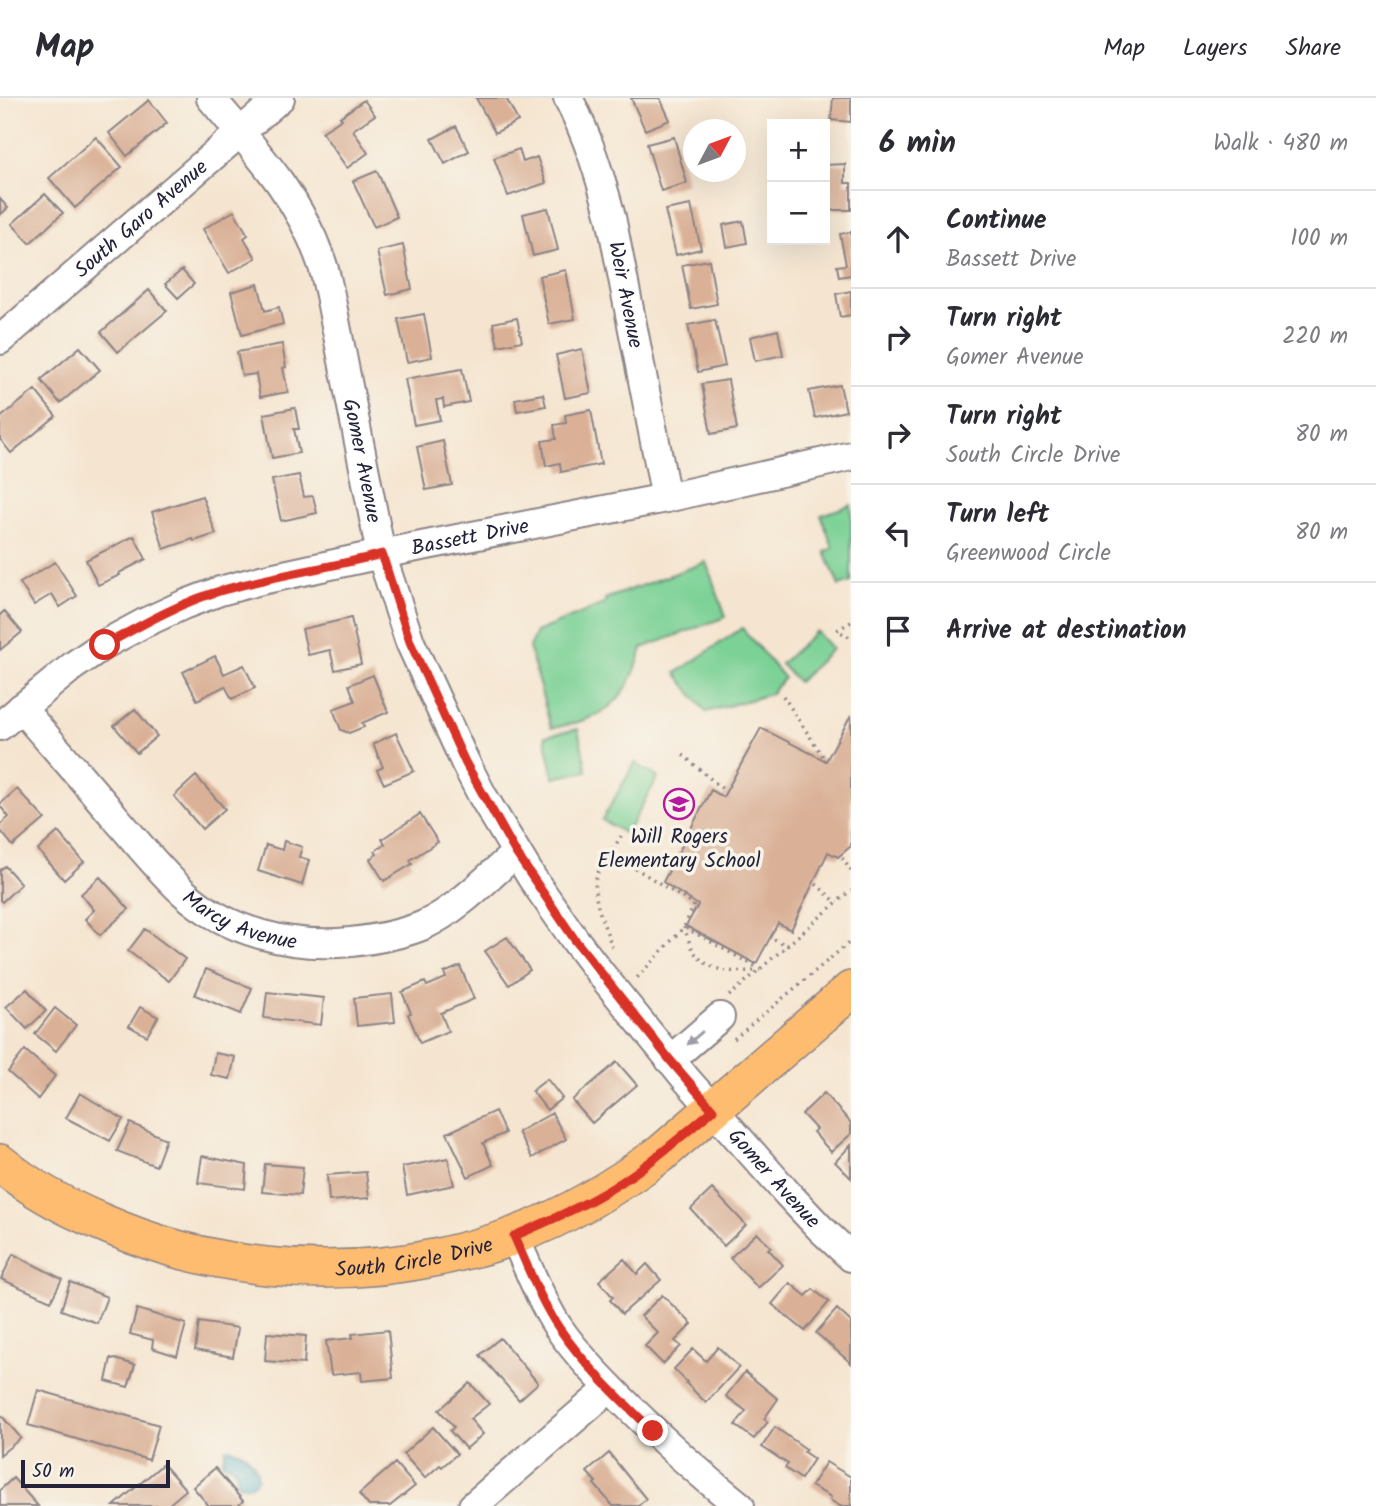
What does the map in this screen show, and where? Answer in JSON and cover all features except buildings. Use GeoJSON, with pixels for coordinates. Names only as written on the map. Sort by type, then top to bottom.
{"type":"FeatureCollection","features":[{"type":"Feature","properties":{"kind":"main road","name":"South Circle Drive"},"geometry":{"type":"LineString","coordinates":[[0,1163],[73,1210],[122,1232],[196,1255],[248,1265],[289,1269],[337,1270],[423,1260],[514,1236],[556,1219],[598,1197],[663,1152],[851,990]]}},
{"type":"Feature","properties":{"kind":"street","name":"Gomer Avenue"},"geometry":{"type":"LineString","coordinates":[[211,98],[269,167],[296,206],[321,259],[382,554],[410,642],[465,762],[516,853],[575,940],[713,1110],[787,1194],[851,1257]]}},
{"type":"Feature","properties":{"kind":"street","name":"South Garo Avenue"},"geometry":{"type":"LineString","coordinates":[[0,340],[280,98]]}},
{"type":"Feature","properties":{"kind":"street","name":"Weir Avenue"},"geometry":{"type":"LineString","coordinates":[[568,98],[590,148],[611,217],[666,498]]}},
{"type":"Feature","properties":{"kind":"street","name":"Bassett Drive"},"geometry":{"type":"LineString","coordinates":[[10,717],[73,666],[105,645],[144,623],[220,591],[382,554],[666,498],[851,456]]}},
{"type":"Feature","properties":{"kind":"street","name":"Marcy Avenue"},"geometry":{"type":"LineString","coordinates":[[10,717],[185,894],[214,915],[247,931],[306,944],[370,940],[397,934],[424,925],[444,913],[516,853]]}},
{"type":"Feature","properties":{"kind":"street"},"geometry":{"type":"LineString","coordinates":[[670,1060],[725,1020]]}},
{"type":"Feature","properties":{"kind":"street"},"geometry":{"type":"LineString","coordinates":[[514,1236],[543,1301],[559,1328],[581,1356],[610,1388],[701,1475],[740,1506]]}},
{"type":"Feature","properties":{"kind":"street"},"geometry":{"type":"LineString","coordinates":[[473,1506],[610,1388]]}},
{"type":"Feature","properties":{"kind":"path"},"geometry":{"type":"LineString","coordinates":[[851,622],[837,630],[851,638]]}},
{"type":"Feature","properties":{"kind":"path"},"geometry":{"type":"LineString","coordinates":[[783,696],[826,761]]}},
{"type":"Feature","properties":{"kind":"path"},"geometry":{"type":"LineString","coordinates":[[683,755],[726,792]]}},
{"type":"Feature","properties":{"kind":"path"},"geometry":{"type":"LineString","coordinates":[[613,951],[595,888],[597,873],[621,836]]}},
{"type":"Feature","properties":{"kind":"path"},"geometry":{"type":"LineString","coordinates":[[611,853],[694,905],[684,927],[634,982]]}},
{"type":"Feature","properties":{"kind":"path"},"geometry":{"type":"LineString","coordinates":[[842,858],[850,868]]}},
{"type":"Feature","properties":{"kind":"path"},"geometry":{"type":"LineString","coordinates":[[816,884],[837,903]]}},
{"type":"Feature","properties":{"kind":"path"},"geometry":{"type":"LineString","coordinates":[[725,1020],[760,970],[851,890]]}},
{"type":"Feature","properties":{"kind":"path"},"geometry":{"type":"LineString","coordinates":[[684,927],[760,970]]}},
{"type":"Feature","properties":{"kind":"path"},"geometry":{"type":"LineString","coordinates":[[684,927],[694,953],[708,965],[740,973],[760,970]]}},
{"type":"Feature","properties":{"kind":"path"},"geometry":{"type":"LineString","coordinates":[[774,939],[788,946]]}},
{"type":"Feature","properties":{"kind":"path"},"geometry":{"type":"LineString","coordinates":[[725,1020],[851,941]]}},
{"type":"Feature","properties":{"kind":"green space"},"geometry":{"type":"Polygon","coordinates":[[[851,505],[851,582],[839,586],[825,552],[833,548],[821,515],[851,505]]]}},
{"type":"Feature","properties":{"kind":"green space"},"geometry":{"type":"Polygon","coordinates":[[[706,562],[726,617],[642,648],[630,682],[611,705],[586,720],[551,728],[529,647],[536,632],[606,603],[605,599],[706,562]]]}},
{"type":"Feature","properties":{"kind":"green space"},"geometry":{"type":"Polygon","coordinates":[[[742,628],[784,678],[770,694],[706,712],[676,673],[742,628]]]}},
{"type":"Feature","properties":{"kind":"green space"},"geometry":{"type":"Polygon","coordinates":[[[816,631],[832,649],[798,682],[781,664],[816,631]]]}},
{"type":"Feature","properties":{"kind":"green space"},"geometry":{"type":"Polygon","coordinates":[[[578,729],[587,771],[554,778],[545,736],[578,729]]]}},
{"type":"Feature","properties":{"kind":"green space"},"geometry":{"type":"Polygon","coordinates":[[[635,763],[658,777],[626,834],[602,820],[635,763]]]}},
{"type":"Feature","properties":{"kind":"water"},"geometry":{"type":"Polygon","coordinates":[[[226,1448],[248,1457],[257,1472],[258,1478],[254,1483],[248,1486],[239,1485],[234,1470],[222,1462],[226,1448]]]}},
{"type":"Feature","properties":{"kind":"place","name":"Will Rogers Elementary School"},"geometry":{"type":"Point","coordinates":[679,804]}},
{"type":"Feature","properties":{"kind":"route"},"geometry":{"type":"LineString","coordinates":[[105,645],[144,623],[220,591],[382,554],[410,642],[465,762],[516,853],[575,940],[713,1110],[634,1174],[598,1197],[556,1219],[514,1236],[543,1301],[559,1328],[610,1388],[653,1431]]}}]}
